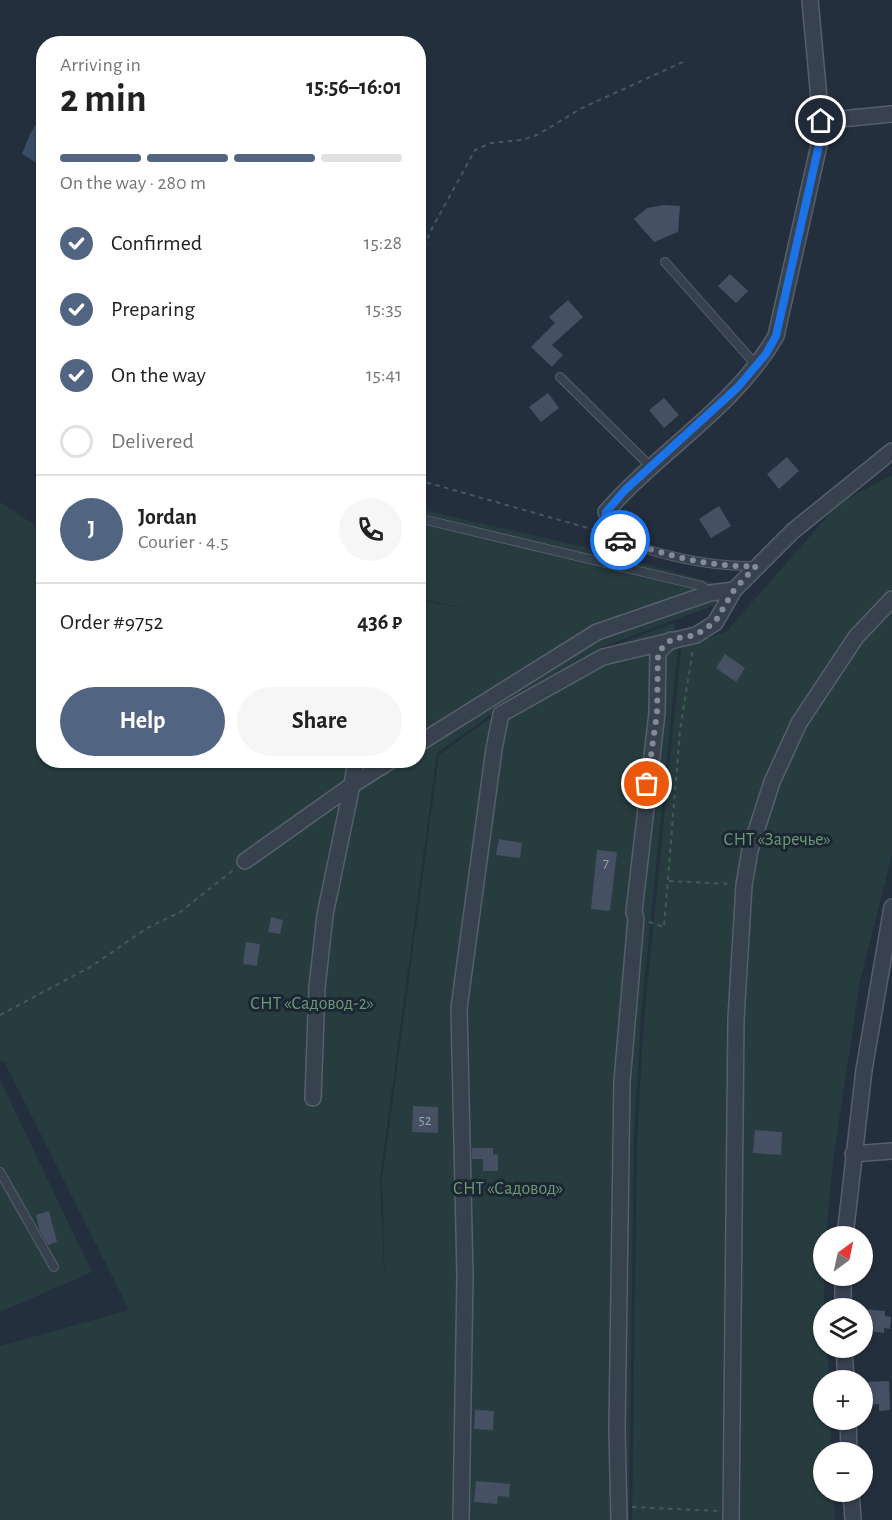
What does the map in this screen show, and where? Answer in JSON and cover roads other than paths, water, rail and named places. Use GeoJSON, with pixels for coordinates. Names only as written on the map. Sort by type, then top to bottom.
{"type":"FeatureCollection","features":[{"type":"Feature","properties":{"kind":"street"},"geometry":{"type":"LineString","coordinates":[[606,512],[650,466],[737,388],[776,336],[821,136],[810,0]]}},
{"type":"Feature","properties":{"kind":"street"},"geometry":{"type":"LineString","coordinates":[[821,121],[892,114]]}},
{"type":"Feature","properties":{"kind":"street"},"geometry":{"type":"LineString","coordinates":[[461,1520],[465,1276],[459,1008],[494,749],[501,714],[603,657],[696,635],[715,622],[734,590],[793,531],[892,452]]}},
{"type":"Feature","properties":{"kind":"street"},"geometry":{"type":"LineString","coordinates":[[426,739],[597,632],[710,593],[734,590]]}},
{"type":"Feature","properties":{"kind":"street"},"geometry":{"type":"LineString","coordinates":[[731,1516],[736,1018],[744,885],[750,850],[772,782],[799,723],[856,637],[892,599]]}},
{"type":"Feature","properties":{"kind":"street"},"geometry":{"type":"LineString","coordinates":[[619,1513],[617,1429],[622,1082],[636,918],[634,912],[657,713],[658,652],[672,639]]}},
{"type":"Feature","properties":{"kind":"street"},"geometry":{"type":"LineString","coordinates":[[313,1098],[317,988],[325,915],[355,768]]}},
{"type":"Feature","properties":{"kind":"street"},"geometry":{"type":"LineString","coordinates":[[245,861],[379,768]]}},
{"type":"Feature","properties":{"kind":"street"},"geometry":{"type":"LineString","coordinates":[[846,1226],[853,1154],[876,986],[892,907]]}},
{"type":"Feature","properties":{"kind":"street"},"geometry":{"type":"LineString","coordinates":[[853,1154],[892,1151]]}},
{"type":"Feature","properties":{"kind":"street"},"geometry":{"type":"LineString","coordinates":[[852,1502],[853,1520]]}},
{"type":"Feature","properties":{"kind":"lane"},"geometry":{"type":"LineString","coordinates":[[665,262],[756,365]]}},
{"type":"Feature","properties":{"kind":"lane"},"geometry":{"type":"LineString","coordinates":[[560,377],[650,466]]}},
{"type":"Feature","properties":{"kind":"lane"},"geometry":{"type":"LineString","coordinates":[[606,512],[603,533],[663,554],[732,567],[756,566]]}},
{"type":"Feature","properties":{"kind":"lane"},"geometry":{"type":"LineString","coordinates":[[426,520],[702,586],[710,593]]}},
{"type":"Feature","properties":{"kind":"lane"},"geometry":{"type":"LineString","coordinates":[[0,1172],[54,1267]]}},
{"type":"Feature","properties":{"kind":"water"},"geometry":{"type":"Polygon","coordinates":[[[36,124],[36,163],[22,154],[36,124]]]}},
{"type":"Feature","properties":{"kind":"park label","name":"СНТ «Заречье»"},"geometry":{"type":"Point","coordinates":[777,839]}},
{"type":"Feature","properties":{"kind":"park label","name":"СНТ «Садовод-2»"},"geometry":{"type":"Point","coordinates":[312,1003]}},
{"type":"Feature","properties":{"kind":"park label","name":"СНТ «Садовод»"},"geometry":{"type":"Point","coordinates":[508,1188]}}]}
